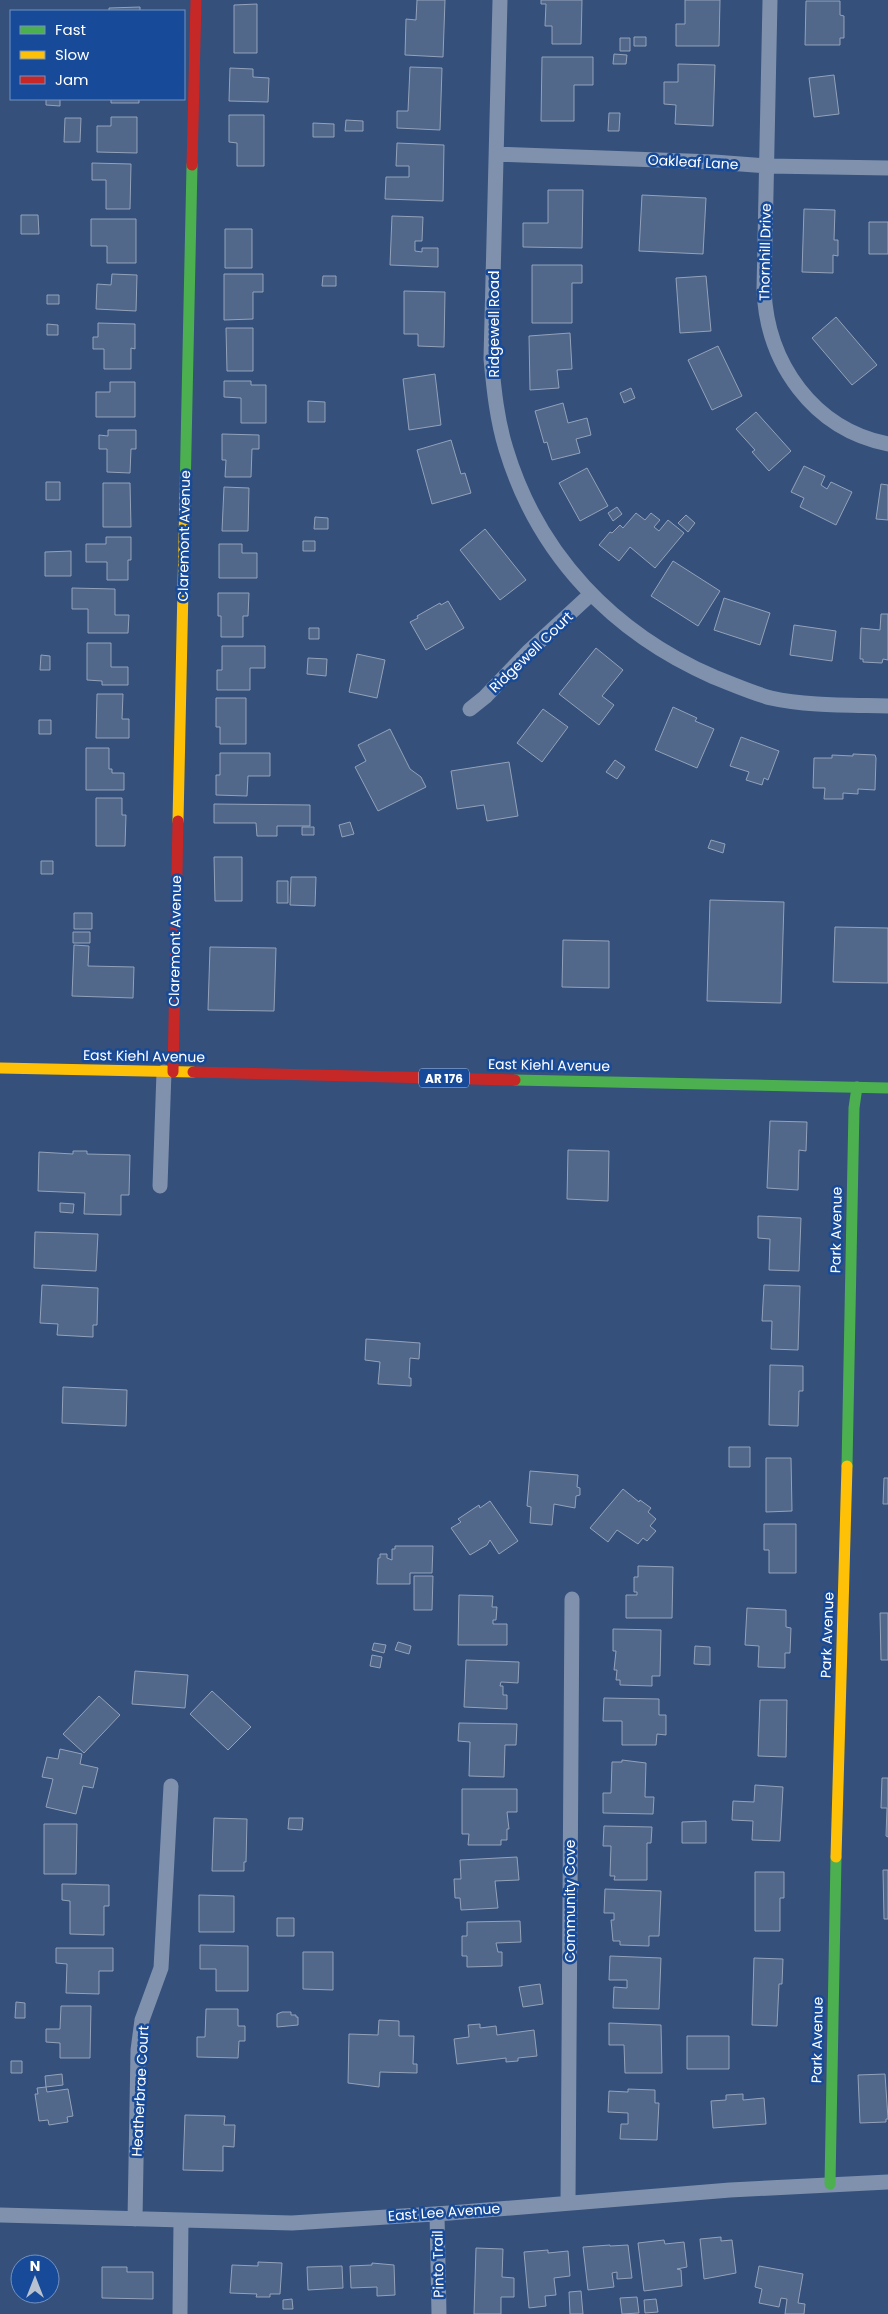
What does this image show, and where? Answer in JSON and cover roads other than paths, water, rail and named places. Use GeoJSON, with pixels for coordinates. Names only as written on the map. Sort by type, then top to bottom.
{"type":"FeatureCollection","features":[{"type":"Feature","properties":{"kind":"street","name":"Claremont Avenue"},"geometry":{"type":"LineString","coordinates":[[160,1186],[168,1072],[196,0]]}},
{"type":"Feature","properties":{"kind":"street","name":"Ridgewell Road"},"geometry":{"type":"LineString","coordinates":[[500,0],[492,359],[495,404],[506,448],[528,504],[566,566],[591,594],[634,633],[682,663],[726,682],[771,698],[888,706]]}},
{"type":"Feature","properties":{"kind":"street","name":"Thornhill Drive"},"geometry":{"type":"LineString","coordinates":[[770,0],[765,309],[768,328],[778,355],[792,380],[810,402],[825,415],[852,431],[888,444]]}},
{"type":"Feature","properties":{"kind":"street","name":"Oakleaf Lane"},"geometry":{"type":"LineString","coordinates":[[498,154],[714,162],[766,166],[888,168]]}},
{"type":"Feature","properties":{"kind":"street","name":"Ridgewell Court"},"geometry":{"type":"LineString","coordinates":[[470,709],[591,594]]}},
{"type":"Feature","properties":{"kind":"street","name":"East Kiehl Avenue"},"geometry":{"type":"LineString","coordinates":[[0,1068],[888,1088]]}},
{"type":"Feature","properties":{"kind":"street","name":"Park Avenue"},"geometry":{"type":"LineString","coordinates":[[830,2184],[834,1927],[845,1564],[854,1108],[857,1087]]}},
{"type":"Feature","properties":{"kind":"street","name":"Community Cove"},"geometry":{"type":"LineString","coordinates":[[568,2202],[572,1600]]}},
{"type":"Feature","properties":{"kind":"street","name":"Heatherbrae Court"},"geometry":{"type":"LineString","coordinates":[[135,2219],[138,2050],[142,2020],[161,1968],[171,1786]]}},
{"type":"Feature","properties":{"kind":"street","name":"East Lee Avenue"},"geometry":{"type":"LineString","coordinates":[[0,2215],[292,2223],[437,2214],[730,2190],[888,2182]]}},
{"type":"Feature","properties":{"kind":"street","name":"Pinto Trail"},"geometry":{"type":"LineString","coordinates":[[437,2214],[439,2314]]}},
{"type":"Feature","properties":{"kind":"street"},"geometry":{"type":"LineString","coordinates":[[180,2314],[181,2221]]}}]}
